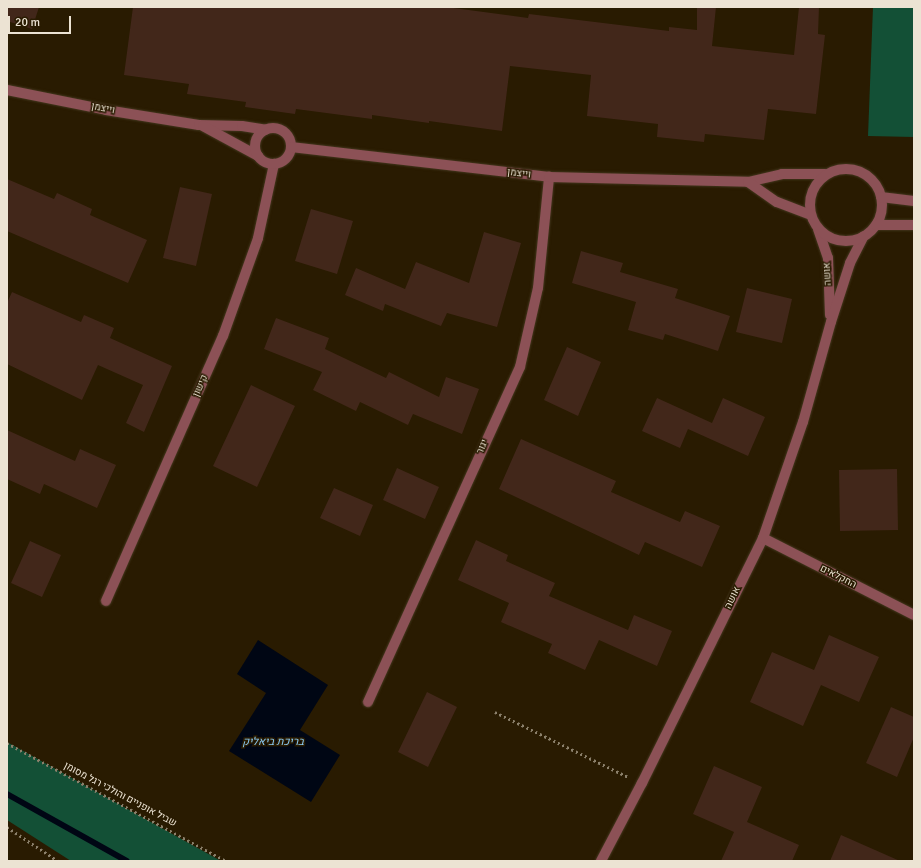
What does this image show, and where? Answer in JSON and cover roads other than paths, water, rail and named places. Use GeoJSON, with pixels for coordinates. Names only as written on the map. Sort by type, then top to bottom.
{"type":"FeatureCollection","features":[{"type":"Feature","properties":{"kind":"street","name":"וייצמן"},"geometry":{"type":"LineString","coordinates":[[7,90],[106,110],[199,125],[242,126],[266,130]]}},
{"type":"Feature","properties":{"kind":"street","name":"וייצמן"},"geometry":{"type":"LineString","coordinates":[[199,125],[258,156]]}},
{"type":"Feature","properties":{"kind":"street"},"geometry":{"type":"LineString","coordinates":[[272,128],[283,132],[287,136],[290,147],[287,157],[279,163],[268,164],[258,156],[255,144],[257,138],[266,130],[272,128]]}},
{"type":"Feature","properties":{"kind":"street","name":"וייצמן"},"geometry":{"type":"LineString","coordinates":[[290,147],[549,178],[748,182],[782,174],[826,174]]}},
{"type":"Feature","properties":{"kind":"street","name":"קישון"},"geometry":{"type":"LineString","coordinates":[[106,601],[223,336],[258,238],[274,164]]}},
{"type":"Feature","properties":{"kind":"street"},"geometry":{"type":"LineString","coordinates":[[841,168],[852,168],[871,178],[878,187],[882,197],[880,216],[876,225],[864,236],[848,241],[838,240],[827,236],[818,229],[811,215],[810,196],[814,186],[826,174],[841,168]]}},
{"type":"Feature","properties":{"kind":"street","name":"יגור"},"geometry":{"type":"LineString","coordinates":[[368,702],[520,366],[538,288],[549,178]]}},
{"type":"Feature","properties":{"kind":"street"},"geometry":{"type":"LineString","coordinates":[[748,182],[777,202],[811,215]]}},
{"type":"Feature","properties":{"kind":"street"},"geometry":{"type":"LineString","coordinates":[[882,197],[914,201]]}},
{"type":"Feature","properties":{"kind":"street"},"geometry":{"type":"LineString","coordinates":[[876,225],[914,225]]}},
{"type":"Feature","properties":{"kind":"street","name":"אושה"},"geometry":{"type":"LineString","coordinates":[[818,229],[828,258],[831,322]]}},
{"type":"Feature","properties":{"kind":"street","name":"אושה"},"geometry":{"type":"LineString","coordinates":[[601,861],[642,784],[763,538],[803,422],[831,322],[850,263],[864,236]]}},
{"type":"Feature","properties":{"kind":"street","name":"החקלאים"},"geometry":{"type":"LineString","coordinates":[[763,538],[914,615]]}},
{"type":"Feature","properties":{"kind":"water","name":"בריכת ביאליק"},"geometry":{"type":"Polygon","coordinates":[[[258,640],[328,685],[300,730],[340,755],[311,802],[229,751],[266,693],[237,674],[258,640]]]}},
{"type":"Feature","properties":{"kind":"waterway"},"geometry":{"type":"LineString","coordinates":[[7,794],[127,861]]}}]}
